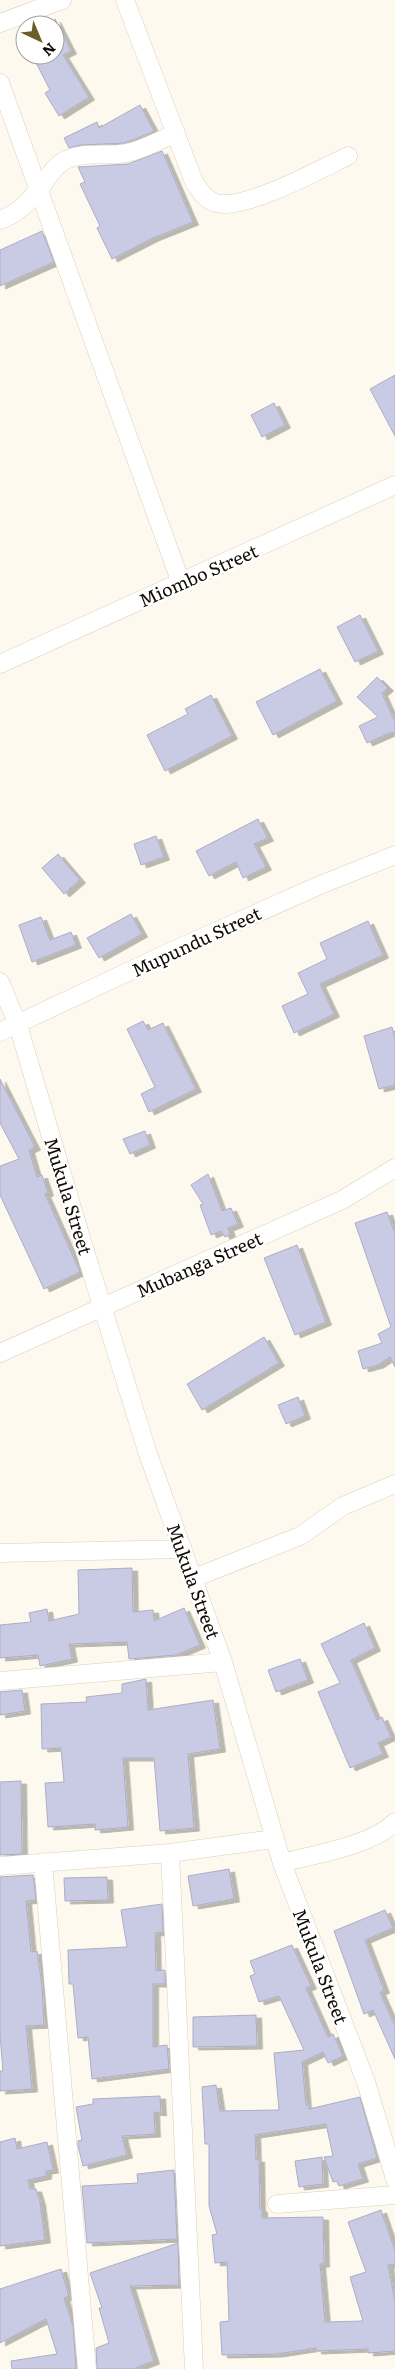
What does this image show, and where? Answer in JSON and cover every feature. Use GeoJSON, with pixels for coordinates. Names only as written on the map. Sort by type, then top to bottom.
{"type":"FeatureCollection","features":[{"type":"Feature","properties":{"kind":"street"},"geometry":{"type":"LineString","coordinates":[[0,23],[62,0]]}},
{"type":"Feature","properties":{"kind":"street"},"geometry":{"type":"LineString","coordinates":[[125,0],[194,182],[203,195],[218,203],[241,202],[284,187],[348,156]]}},
{"type":"Feature","properties":{"kind":"street"},"geometry":{"type":"LineString","coordinates":[[0,83],[181,584]]}},
{"type":"Feature","properties":{"kind":"street"},"geometry":{"type":"LineString","coordinates":[[0,220],[20,209],[38,190],[54,168],[66,159],[87,153],[125,153],[149,146],[176,133]]}},
{"type":"Feature","properties":{"kind":"street","name":"Miombo Street"},"geometry":{"type":"LineString","coordinates":[[0,664],[181,584],[395,485]]}},
{"type":"Feature","properties":{"kind":"street","name":"Mupundu Street"},"geometry":{"type":"LineString","coordinates":[[0,1032],[170,952],[320,885],[395,855]]}},
{"type":"Feature","properties":{"kind":"street","name":"Mukula Street"},"geometry":{"type":"LineString","coordinates":[[0,982],[18,1025],[80,1238],[104,1307],[148,1454],[223,1662],[282,1864],[366,2082],[395,2175]]}},
{"type":"Feature","properties":{"kind":"street","name":"Mubanga Street"},"geometry":{"type":"LineString","coordinates":[[0,1354],[342,1200],[395,1168]]}},
{"type":"Feature","properties":{"kind":"street"},"geometry":{"type":"LineString","coordinates":[[194,1578],[300,1536],[343,1506],[395,1484]]}},
{"type":"Feature","properties":{"kind":"street"},"geometry":{"type":"LineString","coordinates":[[0,1553],[183,1549]]}},
{"type":"Feature","properties":{"kind":"street"},"geometry":{"type":"LineString","coordinates":[[0,1682],[223,1662]]}},
{"type":"Feature","properties":{"kind":"street"},"geometry":{"type":"LineString","coordinates":[[282,1864],[371,1839],[386,1831],[395,1822]]}},
{"type":"Feature","properties":{"kind":"street"},"geometry":{"type":"LineString","coordinates":[[0,1866],[170,1852],[274,1839]]}},
{"type":"Feature","properties":{"kind":"street"},"geometry":{"type":"LineString","coordinates":[[170,1852],[194,2369]]}},
{"type":"Feature","properties":{"kind":"street"},"geometry":{"type":"LineString","coordinates":[[43,1862],[87,2369]]}},
{"type":"Feature","properties":{"kind":"street"},"geometry":{"type":"LineString","coordinates":[[277,2204],[395,2195]]}},
{"type":"Feature","properties":{"kind":"building"},"geometry":{"type":"Polygon","coordinates":[[[65,39],[71,51],[65,54],[65,39]]]}},
{"type":"Feature","properties":{"kind":"building"},"geometry":{"type":"Polygon","coordinates":[[[65,58],[89,97],[59,116],[45,93],[50,90],[37,65],[65,65],[65,58]]]}},
{"type":"Feature","properties":{"kind":"building"},"geometry":{"type":"Polygon","coordinates":[[[140,105],[153,132],[124,143],[81,145],[69,148],[64,138],[97,122],[99,128],[140,105]]]}},
{"type":"Feature","properties":{"kind":"building"},"geometry":{"type":"Polygon","coordinates":[[[162,151],[193,222],[153,238],[112,259],[97,228],[100,226],[80,184],[85,182],[78,167],[128,164],[162,151]]]}},
{"type":"Feature","properties":{"kind":"building"},"geometry":{"type":"Polygon","coordinates":[[[42,231],[54,262],[0,286],[0,250],[42,231]]]}},
{"type":"Feature","properties":{"kind":"building"},"geometry":{"type":"Polygon","coordinates":[[[395,375],[395,436],[370,389],[395,375]]]}},
{"type":"Feature","properties":{"kind":"building"},"geometry":{"type":"Polygon","coordinates":[[[274,403],[285,425],[262,437],[251,415],[274,403]]]}},
{"type":"Feature","properties":{"kind":"building"},"geometry":{"type":"Polygon","coordinates":[[[360,615],[378,651],[355,662],[337,627],[360,615]]]}},
{"type":"Feature","properties":{"kind":"building"},"geometry":{"type":"Polygon","coordinates":[[[320,669],[337,701],[273,735],[256,702],[320,669]]]}},
{"type":"Feature","properties":{"kind":"building"},"geometry":{"type":"Polygon","coordinates":[[[377,677],[388,688],[382,693],[395,722],[395,734],[392,732],[367,743],[359,726],[378,717],[357,697],[377,677]]]}},
{"type":"Feature","properties":{"kind":"building"},"geometry":{"type":"Polygon","coordinates":[[[211,695],[232,736],[165,771],[147,735],[188,714],[185,709],[211,695]]]}},
{"type":"Feature","properties":{"kind":"building"},"geometry":{"type":"Polygon","coordinates":[[[258,819],[268,838],[254,844],[266,867],[243,878],[236,862],[209,876],[196,851],[258,819]]]}},
{"type":"Feature","properties":{"kind":"building"},"geometry":{"type":"Polygon","coordinates":[[[156,836],[164,857],[141,865],[134,844],[156,836]]]}},
{"type":"Feature","properties":{"kind":"building"},"geometry":{"type":"Polygon","coordinates":[[[58,854],[80,880],[64,894],[42,868],[58,854]]]}},
{"type":"Feature","properties":{"kind":"building"},"geometry":{"type":"Polygon","coordinates":[[[131,914],[142,934],[99,958],[87,938],[131,914]]]}},
{"type":"Feature","properties":{"kind":"building"},"geometry":{"type":"Polygon","coordinates":[[[41,917],[50,940],[71,932],[76,945],[32,962],[19,925],[41,917]]]}},
{"type":"Feature","properties":{"kind":"building"},"geometry":{"type":"Polygon","coordinates":[[[368,921],[383,955],[320,984],[334,1014],[294,1033],[282,1006],[308,994],[298,973],[327,959],[320,943],[368,921]]]}},
{"type":"Feature","properties":{"kind":"building"},"geometry":{"type":"Polygon","coordinates":[[[143,1021],[148,1030],[163,1023],[196,1089],[149,1112],[141,1094],[155,1087],[127,1029],[143,1021]]]}},
{"type":"Feature","properties":{"kind":"building"},"geometry":{"type":"Polygon","coordinates":[[[392,1027],[395,1039],[395,1085],[379,1089],[364,1036],[392,1027]]]}},
{"type":"Feature","properties":{"kind":"building"},"geometry":{"type":"Polygon","coordinates":[[[0,1079],[35,1147],[29,1150],[37,1177],[42,1175],[48,1193],[45,1194],[80,1272],[44,1289],[0,1195],[0,1166],[19,1159],[0,1123],[0,1079]]]}},
{"type":"Feature","properties":{"kind":"building"},"geometry":{"type":"Polygon","coordinates":[[[145,1131],[150,1145],[130,1154],[123,1139],[145,1131]]]}},
{"type":"Feature","properties":{"kind":"building"},"geometry":{"type":"Polygon","coordinates":[[[208,1174],[222,1211],[231,1208],[238,1224],[228,1228],[230,1234],[225,1237],[221,1231],[211,1235],[200,1205],[203,1204],[191,1185],[208,1174]]]}},
{"type":"Feature","properties":{"kind":"building"},"geometry":{"type":"Polygon","coordinates":[[[387,1212],[395,1234],[395,1367],[390,1357],[378,1365],[363,1369],[358,1351],[382,1343],[378,1334],[391,1327],[355,1223],[387,1212]]]}},
{"type":"Feature","properties":{"kind":"building"},"geometry":{"type":"Polygon","coordinates":[[[297,1245],[326,1322],[295,1335],[264,1258],[297,1245]]]}},
{"type":"Feature","properties":{"kind":"building"},"geometry":{"type":"Polygon","coordinates":[[[264,1337],[279,1363],[202,1410],[187,1384],[264,1337]]]}},
{"type":"Feature","properties":{"kind":"building"},"geometry":{"type":"Polygon","coordinates":[[[298,1397],[305,1416],[286,1424],[278,1405],[298,1397]]]}},
{"type":"Feature","properties":{"kind":"building"},"geometry":{"type":"Polygon","coordinates":[[[132,1568],[133,1612],[153,1610],[154,1621],[184,1608],[200,1645],[176,1655],[129,1659],[127,1642],[69,1644],[72,1659],[40,1666],[38,1655],[0,1658],[0,1625],[31,1622],[29,1613],[47,1609],[49,1621],[79,1614],[78,1570],[132,1568]]]}},
{"type":"Feature","properties":{"kind":"building"},"geometry":{"type":"Polygon","coordinates":[[[364,1623],[375,1648],[351,1660],[377,1720],[382,1717],[391,1737],[378,1743],[383,1754],[350,1768],[318,1692],[340,1683],[321,1644],[364,1623]]]}},
{"type":"Feature","properties":{"kind":"building"},"geometry":{"type":"Polygon","coordinates":[[[300,1659],[308,1680],[276,1692],[268,1670],[300,1659]]]}},
{"type":"Feature","properties":{"kind":"building"},"geometry":{"type":"Polygon","coordinates":[[[146,1679],[148,1710],[213,1700],[220,1749],[188,1754],[194,1828],[160,1831],[154,1758],[123,1758],[128,1827],[95,1830],[95,1824],[48,1827],[45,1783],[64,1782],[61,1748],[42,1749],[41,1704],[87,1702],[86,1697],[122,1693],[122,1684],[146,1679]]]}},
{"type":"Feature","properties":{"kind":"building"},"geometry":{"type":"Polygon","coordinates":[[[22,1690],[25,1711],[0,1715],[0,1692],[22,1690]]]}},
{"type":"Feature","properties":{"kind":"building"},"geometry":{"type":"Polygon","coordinates":[[[21,1781],[22,1854],[0,1855],[0,1782],[21,1781]]]}},
{"type":"Feature","properties":{"kind":"building"},"geometry":{"type":"Polygon","coordinates":[[[229,1869],[234,1899],[193,1906],[188,1876],[229,1869]]]}},
{"type":"Feature","properties":{"kind":"building"},"geometry":{"type":"Polygon","coordinates":[[[33,1875],[36,1900],[26,1901],[31,1952],[37,1951],[42,1986],[44,2025],[26,2026],[32,2089],[0,2091],[0,2071],[3,2071],[0,2035],[0,1877],[33,1875]]]}},
{"type":"Feature","properties":{"kind":"building"},"geometry":{"type":"Polygon","coordinates":[[[107,1877],[108,1900],[65,1901],[64,1878],[107,1877]]]}},
{"type":"Feature","properties":{"kind":"building"},"geometry":{"type":"Polygon","coordinates":[[[162,1904],[163,1932],[155,1933],[156,1971],[165,1970],[165,1984],[153,1984],[153,2047],[167,2045],[169,2069],[92,2079],[88,2037],[78,2038],[73,1984],[69,1984],[68,1950],[127,1947],[121,1910],[162,1904]]]}},
{"type":"Feature","properties":{"kind":"building"},"geometry":{"type":"Polygon","coordinates":[[[385,1910],[393,1928],[365,1940],[384,1990],[380,1992],[395,2026],[395,2059],[373,2010],[364,2014],[334,1931],[385,1910]]]}},
{"type":"Feature","properties":{"kind":"building"},"geometry":{"type":"Polygon","coordinates":[[[292,1945],[311,1986],[306,1988],[328,2037],[333,2034],[343,2056],[328,2063],[323,2052],[302,2062],[306,2105],[309,2105],[309,2109],[360,2097],[377,2158],[358,2164],[363,2179],[339,2186],[337,2181],[333,2182],[324,2157],[333,2156],[326,2124],[255,2135],[256,2160],[259,2159],[260,2209],[262,2209],[262,2218],[323,2217],[324,2264],[320,2264],[325,2322],[363,2321],[350,2277],[366,2272],[348,2222],[381,2210],[395,2251],[395,2264],[388,2265],[395,2301],[395,2351],[368,2353],[368,2349],[316,2351],[316,2348],[277,2354],[222,2355],[220,2322],[229,2321],[227,2262],[215,2263],[212,2235],[217,2234],[209,2206],[209,2144],[205,2144],[202,2087],[216,2085],[220,2111],[279,2110],[274,2053],[304,2050],[279,1996],[259,2002],[250,1976],[255,1974],[250,1961],[292,1945]]]}},
{"type":"Feature","properties":{"kind":"building"},"geometry":{"type":"Polygon","coordinates":[[[256,2015],[257,2046],[193,2047],[193,2017],[256,2015]]]}},
{"type":"Feature","properties":{"kind":"building"},"geometry":{"type":"Polygon","coordinates":[[[160,2096],[161,2113],[154,2112],[155,2134],[122,2136],[127,2155],[83,2166],[78,2146],[78,2141],[82,2140],[76,2107],[93,2104],[93,2099],[160,2096]]]}},
{"type":"Feature","properties":{"kind":"building"},"geometry":{"type":"Polygon","coordinates":[[[15,2138],[17,2149],[47,2142],[53,2170],[46,2171],[46,2176],[28,2180],[30,2189],[36,2189],[40,2202],[45,2240],[0,2246],[0,2142],[15,2138]]]}},
{"type":"Feature","properties":{"kind":"building"},"geometry":{"type":"Polygon","coordinates":[[[322,2157],[323,2184],[299,2187],[295,2161],[322,2157]]]}},
{"type":"Feature","properties":{"kind":"building"},"geometry":{"type":"Polygon","coordinates":[[[174,2170],[177,2239],[87,2243],[82,2186],[138,2183],[137,2174],[174,2170]]]}},
{"type":"Feature","properties":{"kind":"building"},"geometry":{"type":"Polygon","coordinates":[[[178,2243],[179,2285],[130,2286],[154,2361],[133,2369],[97,2369],[96,2348],[109,2343],[99,2308],[102,2308],[90,2273],[178,2243]]]}},
{"type":"Feature","properties":{"kind":"building"},"geometry":{"type":"Polygon","coordinates":[[[61,2269],[69,2296],[64,2298],[73,2326],[76,2369],[12,2369],[11,2361],[57,2354],[46,2319],[0,2343],[0,2289],[61,2269]]]}}]}
